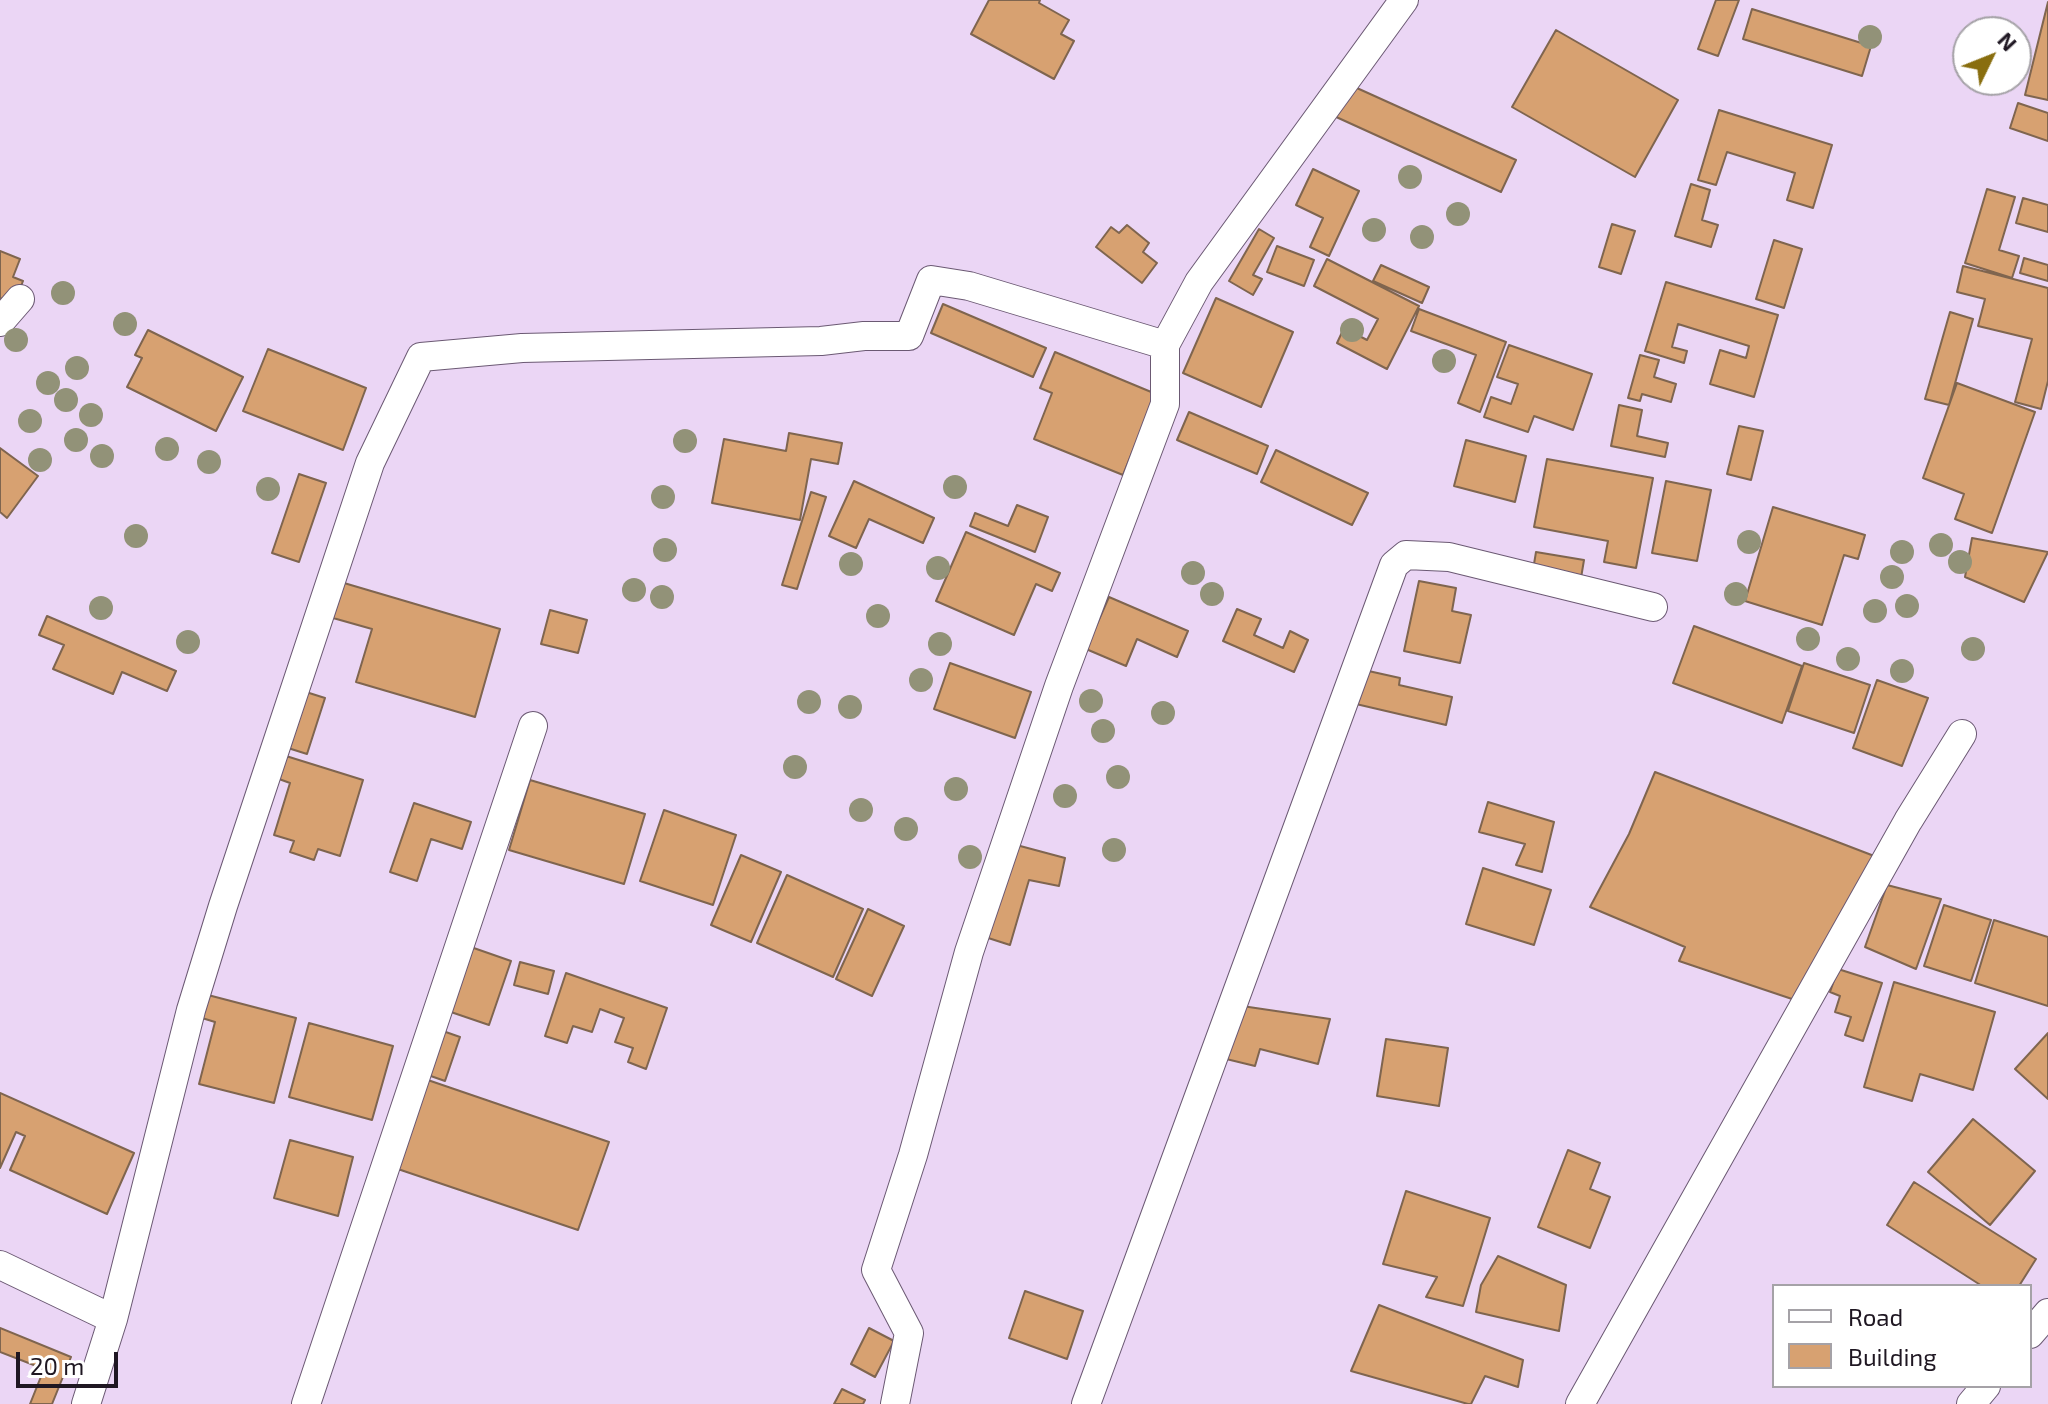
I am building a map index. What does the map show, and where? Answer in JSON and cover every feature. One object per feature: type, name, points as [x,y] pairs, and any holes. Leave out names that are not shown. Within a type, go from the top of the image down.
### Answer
[{"type":"street","points":[[895,1404],[909,1333],[876,1270],[913,1155],[969,952],[1059,686],[1165,404],[1165,345],[1199,282],[1404,0]]},
{"type":"street","points":[[86,1404],[113,1319],[191,1010],[223,906],[370,463],[421,357],[522,348],[909,336],[931,280],[969,286],[1165,345]]},
{"type":"street","points":[[0,322],[20,299]]},
{"type":"street","points":[[1086,1404],[1394,565],[1406,555],[1449,557],[1653,607]]},
{"type":"street","points":[[306,1404],[533,726]]},
{"type":"street","points":[[1580,1404],[1908,821],[1962,734]]},
{"type":"street","points":[[0,1265],[113,1319]]},
{"type":"street","points":[[2032,1332],[2048,1313]]},
{"type":"street","points":[[1971,1404],[1984,1388]]},
{"type":"building","points":[[989,0],[1040,0],[1039,3],[1069,20],[1061,34],[1074,41],[1054,79],[971,34]]},
{"type":"building","points":[[1716,0],[1739,0],[1718,56],[1698,49]]},
{"type":"building","points":[[2048,2],[2048,100],[2030,96],[2032,67]]},
{"type":"building","points":[[1752,9],[1871,46],[1862,76],[1743,39]]},
{"type":"building","points":[[1556,30],[1678,100],[1635,177],[1512,107]]},
{"type":"building","points":[[1348,84],[1516,160],[1501,192],[1334,116]]},
{"type":"building","points":[[2018,103],[2048,113],[2048,141],[2010,128]]},
{"type":"building","points":[[1719,110],[1832,145],[1813,208],[1787,200],[1795,173],[1727,152],[1716,185],[1698,180]]},
{"type":"building","points":[[1313,169],[1359,191],[1329,256],[1310,247],[1323,218],[1296,205]]},
{"type":"building","points":[[1691,184],[1710,190],[1702,220],[1718,225],[1711,247],[1675,236]]},
{"type":"building","points":[[1987,189],[2015,197],[1999,250],[2019,256],[2012,278],[1965,263]]},
{"type":"building","points":[[2023,198],[2048,205],[2048,232],[2016,223]]},
{"type":"building","points":[[1612,224],[1635,231],[1621,274],[1599,267]]},
{"type":"building","points":[[1127,225],[1149,243],[1143,252],[1157,263],[1142,283],[1096,247],[1111,227],[1119,233]]},
{"type":"building","points":[[1259,229],[1274,238],[1253,275],[1262,279],[1253,295],[1229,281]]},
{"type":"building","points":[[1774,240],[1802,249],[1784,308],[1756,299]]},
{"type":"building","points":[[1277,246],[1314,260],[1304,286],[1267,272]]},
{"type":"building","points":[[0,251],[20,259],[13,277],[23,281],[14,304],[0,298]]},
{"type":"building","points":[[2024,258],[2048,265],[2048,281],[2020,273]]},
{"type":"building","points":[[1327,259],[1419,306],[1387,369],[1337,343],[1344,328],[1367,340],[1378,319],[1314,286]]},
{"type":"building","points":[[1381,265],[1429,287],[1422,303],[1373,281]]},
{"type":"building","points":[[1963,266],[2048,288],[2048,381],[2041,409],[2015,402],[2032,339],[1978,326],[1985,299],[1957,292]]},
{"type":"building","points":[[1666,282],[1778,315],[1754,397],[1710,384],[1720,350],[1746,358],[1749,346],[1678,324],[1672,347],[1687,351],[1684,363],[1645,351]]},
{"type":"building","points":[[1216,298],[1293,332],[1261,407],[1183,373]]},
{"type":"building","points":[[943,304],[1046,348],[1033,377],[931,333]]},
{"type":"building","points":[[1419,309],[1506,342],[1480,412],[1458,403],[1476,355],[1411,331]]},
{"type":"building","points":[[1950,312],[1973,319],[1949,405],[1925,399]]},
{"type":"building","points":[[148,330],[243,377],[216,431],[127,387],[142,358],[135,355]]},
{"type":"building","points":[[1509,345],[1592,374],[1573,430],[1534,416],[1528,432],[1484,417],[1491,397],[1511,404],[1518,384],[1497,377]]},
{"type":"building","points":[[268,349],[366,388],[343,450],[243,411]]},
{"type":"building","points":[[1055,352],[1156,394],[1123,475],[1034,439],[1052,393],[1040,388]]},
{"type":"building","points":[[1640,355],[1659,360],[1654,377],[1676,384],[1671,402],[1642,394],[1640,401],[1628,398]]},
{"type":"building","points":[[1957,383],[2035,412],[1992,533],[1955,519],[1964,494],[1923,478]]},
{"type":"building","points":[[1619,405],[1642,410],[1637,436],[1668,443],[1665,457],[1611,446]]},
{"type":"building","points":[[1189,412],[1268,446],[1257,474],[1177,440]]},
{"type":"building","points":[[1739,426],[1763,431],[1751,480],[1727,474]]},
{"type":"building","points":[[789,433],[842,443],[838,464],[811,459],[800,520],[712,503],[724,439],[786,451]]},
{"type":"building","points":[[1466,440],[1526,456],[1515,502],[1454,486]]},
{"type":"building","points":[[0,448],[38,476],[7,518],[0,512]]},
{"type":"building","points":[[1276,450],[1368,493],[1352,525],[1261,482]]},
{"type":"building","points":[[1547,459],[1653,478],[1636,568],[1604,562],[1608,541],[1534,527]]},
{"type":"building","points":[[299,474],[326,483],[299,562],[272,553]]},
{"type":"building","points":[[854,481],[934,518],[923,543],[869,519],[856,548],[829,536]]},
{"type":"building","points":[[1666,481],[1711,490],[1697,561],[1652,553]]},
{"type":"building","points":[[811,492],[826,497],[797,589],[782,585]]},
{"type":"building","points":[[1017,505],[1048,517],[1035,552],[970,526],[975,513],[1008,526]]},
{"type":"building","points":[[1773,507],[1865,535],[1858,559],[1844,555],[1822,625],[1745,601]]},
{"type":"building","points":[[966,532],[1060,573],[1052,591],[1036,584],[1014,635],[936,601]]},
{"type":"building","points":[[1972,538],[2048,552],[2024,602],[1965,577]]},
{"type":"building","points":[[1536,552],[1584,560],[1581,578],[1533,570]]},
{"type":"building","points":[[1419,581],[1456,588],[1452,611],[1471,615],[1460,663],[1404,651]]},
{"type":"building","points":[[344,583],[500,629],[475,717],[356,682],[372,629],[333,618]]},
{"type":"building","points":[[1109,597],[1188,631],[1177,657],[1137,639],[1126,666],[1086,649]]},
{"type":"building","points":[[1237,609],[1261,619],[1254,635],[1283,648],[1290,631],[1308,640],[1294,672],[1223,641]]},
{"type":"building","points":[[550,610],[587,620],[578,653],[541,644]]},
{"type":"building","points":[[47,616],[176,671],[167,691],[122,672],[113,694],[53,669],[64,645],[39,635]]},
{"type":"building","points":[[1694,626],[1802,666],[1782,723],[1673,683]]},
{"type":"building","points":[[950,663],[1031,692],[1015,738],[934,709]]},
{"type":"building","points":[[1804,663],[1870,685],[1854,733],[1788,711]]},
{"type":"building","points":[[1364,670],[1400,678],[1399,685],[1452,697],[1446,725],[1356,704]]},
{"type":"building","points":[[1877,680],[1928,698],[1902,766],[1853,748]]},
{"type":"building","points":[[306,692],[325,698],[307,754],[288,748]]},
{"type":"building","points":[[286,756],[363,780],[340,856],[318,849],[314,860],[290,852],[294,841],[274,835],[290,783],[279,779]]},
{"type":"building","points":[[1655,772],[1882,859],[1795,1000],[1679,961],[1685,947],[1590,907],[1629,834]]},
{"type":"building","points":[[530,780],[645,814],[624,884],[509,850]]},
{"type":"building","points":[[1488,802],[1554,822],[1542,872],[1516,865],[1525,844],[1479,832]]},
{"type":"building","points":[[414,803],[471,822],[462,849],[431,839],[417,881],[390,872]]},
{"type":"building","points":[[664,810],[736,835],[713,905],[640,881]]},
{"type":"building","points":[[1009,843],[1065,858],[1059,886],[1029,880],[1010,945],[982,936]]},
{"type":"building","points":[[741,855],[781,872],[751,942],[711,925]]},
{"type":"building","points":[[1483,868],[1551,890],[1534,945],[1466,924]]},
{"type":"building","points":[[787,875],[863,909],[833,977],[757,943]]},
{"type":"building","points":[[1887,885],[1941,899],[1916,969],[1865,947]]},
{"type":"building","points":[[1944,905],[1991,920],[1971,981],[1924,966]]},
{"type":"building","points":[[868,909],[904,926],[872,996],[836,979]]},
{"type":"building","points":[[1994,920],[2048,937],[2048,1006],[1975,983]]},
{"type":"building","points":[[468,946],[511,961],[489,1025],[445,1010]]},
{"type":"building","points":[[520,962],[554,971],[548,994],[514,985]]},
{"type":"building","points":[[1838,969],[1882,983],[1863,1041],[1845,1035],[1851,1017],[1835,1012],[1840,996],[1830,992]]},
{"type":"building","points":[[566,973],[667,1008],[646,1069],[628,1062],[633,1048],[615,1042],[624,1018],[600,1009],[592,1032],[573,1026],[567,1043],[545,1036]]},
{"type":"building","points":[[1894,982],[1995,1012],[1973,1090],[1920,1074],[1912,1101],[1864,1087]]},
{"type":"building","points":[[208,995],[296,1018],[274,1103],[199,1084],[215,1022],[202,1018]]},
{"type":"building","points":[[1242,1006],[1330,1019],[1318,1064],[1260,1049],[1255,1066],[1218,1057]]},
{"type":"building","points":[[309,1023],[393,1046],[372,1120],[289,1097]]},
{"type":"building","points":[[440,1030],[460,1037],[445,1081],[425,1074]]},
{"type":"building","points":[[2048,1033],[2048,1099],[2015,1069]]},
{"type":"building","points":[[1386,1039],[1448,1048],[1439,1106],[1377,1096]]},
{"type":"building","points":[[419,1077],[609,1142],[578,1230],[389,1166]]},
{"type":"building","points":[[0,1093],[134,1153],[107,1214],[10,1170],[25,1136],[16,1132],[0,1168]]},
{"type":"building","points":[[1973,1119],[2035,1171],[1990,1225],[1928,1172]]},
{"type":"building","points":[[290,1140],[353,1157],[338,1216],[274,1198]]},
{"type":"building","points":[[1568,1150],[1600,1163],[1590,1189],[1610,1197],[1590,1248],[1538,1227]]},
{"type":"building","points":[[1914,1182],[2036,1259],[2020,1284],[1979,1284],[1887,1225]]},
{"type":"building","points":[[1406,1191],[1490,1218],[1463,1306],[1426,1297],[1437,1277],[1383,1264]]},
{"type":"building","points":[[1498,1256],[1566,1285],[1559,1331],[1476,1312],[1481,1285]]},
{"type":"building","points":[[1025,1291],[1083,1311],[1067,1359],[1009,1338]]},
{"type":"building","points":[[1379,1305],[1523,1360],[1518,1387],[1485,1376],[1471,1404],[1468,1404],[1351,1371]]},
{"type":"building","points":[[0,1328],[71,1357],[52,1404],[30,1404],[44,1369],[0,1352]]},
{"type":"building","points":[[869,1328],[894,1341],[875,1377],[851,1364]]},
{"type":"building","points":[[842,1389],[865,1400],[863,1404],[834,1404]]}]
